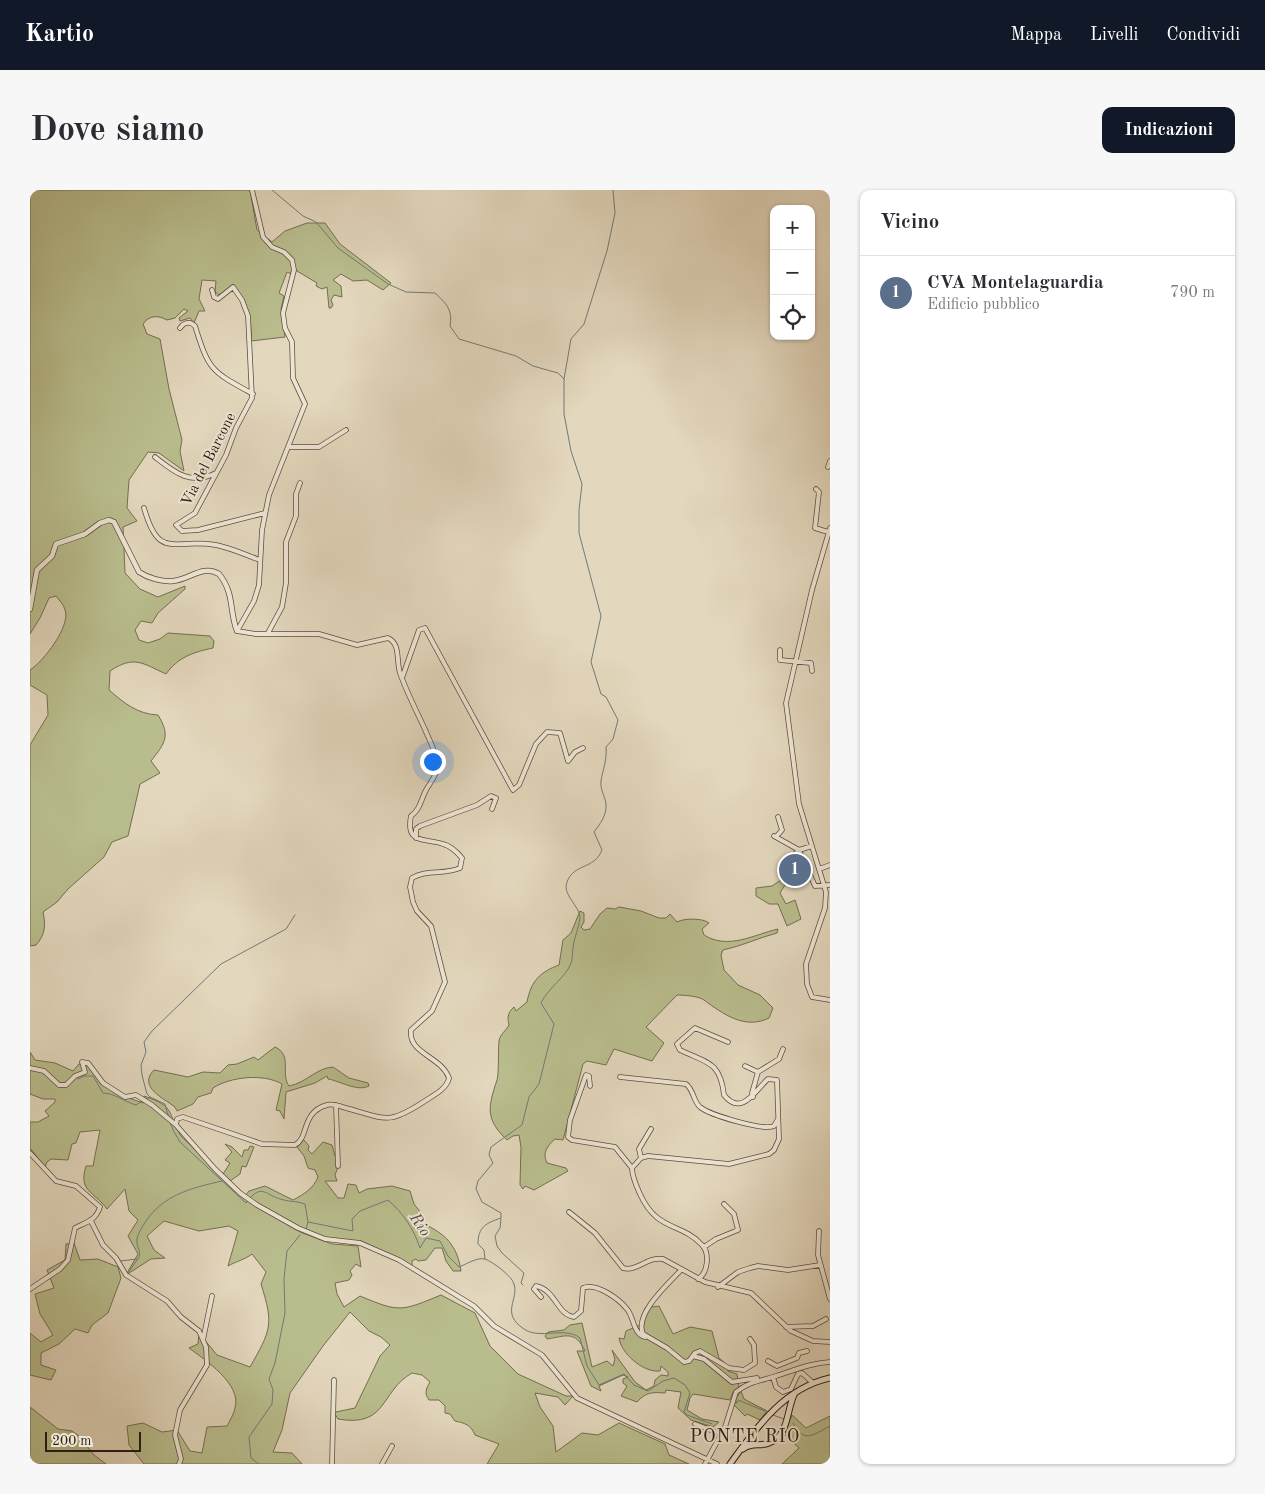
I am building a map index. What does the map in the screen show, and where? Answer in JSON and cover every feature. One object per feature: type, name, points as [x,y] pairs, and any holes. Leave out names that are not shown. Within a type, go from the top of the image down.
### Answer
[{"type":"main road","points":[[730,1464],[782,1401],[813,1383],[830,1378]]},
{"type":"main road","points":[[737,1454],[750,1445],[764,1444],[779,1437],[795,1392]]},
{"type":"main road","points":[[782,1401],[789,1405]]},
{"type":"main road","points":[[774,1409],[784,1407],[788,1415]]},
{"type":"main road","points":[[757,1430],[756,1440],[764,1444]]},
{"type":"street","points":[[237,631],[254,601],[259,585],[264,513],[305,404],[293,378],[294,348],[286,328],[283,313],[294,270],[292,260],[284,252],[272,247],[263,237],[252,190]]},
{"type":"street","name":"Via del Barcone","points":[[212,290],[214,298],[218,299],[233,287],[242,300],[249,322],[252,394],[216,473],[195,513],[176,525],[182,531],[198,530],[264,513]]},
{"type":"street","points":[[180,328],[183,324],[189,322],[195,326],[207,361],[212,368],[223,377],[252,394]]},
{"type":"street","points":[[288,447],[319,447],[346,430]]},
{"type":"street","points":[[155,457],[179,475],[207,478],[216,473]]},
{"type":"street","points":[[828,467],[830,461]]},
{"type":"street","points":[[268,633],[282,607],[286,583],[286,542],[296,516],[296,494],[300,483]]},
{"type":"street","points":[[816,489],[819,492],[815,528],[829,530],[795,662],[787,698],[787,718],[800,804],[824,885],[826,908],[806,970],[807,984],[812,998],[830,1000]]},
{"type":"street","points":[[144,508],[150,530],[161,541],[170,544],[215,545],[260,560]]},
{"type":"street","points":[[30,609],[38,570],[52,556],[56,544],[85,534],[100,523],[109,520],[114,522],[138,572],[146,576],[173,581],[207,570],[219,574],[232,600],[234,623],[237,631]]},
{"type":"street","points":[[402,678],[420,630],[425,628],[513,790],[519,785],[536,744],[547,732],[560,733],[568,761],[575,752],[583,748]]},
{"type":"street","points":[[174,1124],[177,1119],[182,1117],[262,1144],[296,1146],[302,1139],[305,1123],[314,1113],[327,1105],[336,1105],[382,1119],[392,1119],[439,1092],[448,1082],[447,1073],[439,1063],[414,1045],[410,1038],[411,1030],[432,1011],[445,982],[431,926],[417,911],[410,887],[412,878],[419,874],[454,871],[460,868],[462,858],[442,843],[423,841],[416,838],[410,831],[411,816],[421,807],[426,791],[434,780],[437,773],[438,759],[402,678],[393,640],[388,638],[357,645],[319,634],[237,631]]},
{"type":"street","points":[[780,650],[780,660],[811,663],[812,671]]},
{"type":"street","points":[[416,838],[416,829],[420,826],[477,805],[491,796],[496,798],[492,809]]},
{"type":"street","points":[[778,817],[782,830],[775,837],[799,850],[815,886],[830,885]]},
{"type":"street","points":[[794,855],[799,850],[812,846]]},
{"type":"street","points":[[819,869],[830,865]]},
{"type":"street","points":[[632,1168],[641,1158],[660,1156],[729,1164],[769,1154],[778,1144],[777,1080],[768,1079],[753,1097],[742,1102],[727,1098],[722,1080],[715,1066],[680,1050],[677,1044],[695,1028],[728,1042]]},
{"type":"street","points":[[753,1097],[752,1093],[758,1072],[779,1059],[782,1049]]},
{"type":"street","points":[[30,1068],[44,1071],[59,1085],[66,1085],[75,1076],[85,1072],[82,1062],[88,1064],[103,1083],[125,1097],[136,1095],[152,1104],[174,1124],[215,1169],[252,1202],[298,1228],[325,1239],[360,1243],[398,1260],[474,1306],[494,1326],[542,1355],[577,1398],[706,1462],[717,1464]]},
{"type":"street","points":[[745,1066],[758,1072]]},
{"type":"street","points":[[590,1086],[589,1076],[586,1075],[570,1120],[568,1137],[572,1140],[615,1147],[632,1168],[635,1183],[647,1208],[664,1224],[690,1236],[704,1247],[707,1259],[704,1274],[698,1279]]},
{"type":"street","points":[[620,1077],[686,1084],[692,1091],[697,1104],[705,1110],[761,1128],[774,1126],[778,1119]]},
{"type":"street","points":[[336,1105],[338,1166]]},
{"type":"street","points":[[641,1158],[639,1149],[651,1130]]},
{"type":"street","points":[[30,1153],[56,1181],[76,1186],[98,1203],[100,1209],[90,1221],[75,1228],[68,1260],[60,1269],[30,1289]]},
{"type":"street","points":[[704,1247],[716,1238],[738,1230],[734,1214],[724,1204]]},
{"type":"street","points":[[569,1212],[596,1233],[623,1268],[632,1268],[660,1258],[698,1279],[718,1287],[752,1293],[786,1327],[813,1341],[830,1342]]},
{"type":"street","points":[[90,1221],[103,1245],[116,1258],[126,1275],[168,1302],[181,1317],[198,1331],[203,1340],[208,1356],[207,1366],[182,1405],[178,1416],[175,1435],[180,1459],[179,1464]]},
{"type":"street","points":[[819,1231],[818,1255],[830,1299]]},
{"type":"street","points":[[718,1287],[738,1272],[758,1266],[788,1270],[820,1265]]},
{"type":"street","points":[[647,1337],[641,1329],[643,1318],[648,1308],[681,1270]]},
{"type":"street","points":[[541,1297],[534,1289],[536,1286],[548,1290],[566,1314],[574,1316],[581,1311],[583,1288],[588,1286],[599,1289],[626,1308],[639,1334],[667,1348],[684,1362],[689,1361],[700,1351],[730,1368],[744,1370],[754,1363],[754,1345],[750,1339]]},
{"type":"street","points":[[203,1340],[212,1296]]},
{"type":"street","points":[[786,1327],[813,1326],[826,1319]]},
{"type":"street","points":[[802,1367],[796,1354],[807,1351]]},
{"type":"street","points":[[694,1356],[704,1359],[732,1382],[773,1377],[802,1367],[830,1362]]},
{"type":"street","points":[[768,1361],[777,1366],[797,1358]]},
{"type":"street","points":[[773,1377],[776,1387],[783,1392],[791,1389],[798,1374],[802,1372],[813,1383]]},
{"type":"street","points":[[706,1462],[721,1434],[736,1392],[759,1379]]},
{"type":"street","points":[[332,1464],[334,1380]]},
{"type":"street","points":[[695,1424],[721,1434]]},
{"type":"street","points":[[382,1464],[392,1446]]},
{"type":"green space","points":[[30,190],[250,190],[257,230],[272,242],[285,231],[307,223],[325,223],[340,244],[391,283],[383,290],[367,280],[353,281],[341,274],[333,280],[341,286],[342,297],[334,295],[331,300],[333,305],[329,308],[327,287],[322,289],[316,286],[317,283],[292,268],[291,274],[287,272],[279,293],[284,296],[281,309],[285,337],[251,341],[249,319],[234,285],[219,295],[215,292],[216,281],[202,280],[199,299],[205,311],[199,311],[194,323],[190,318],[180,321],[179,318],[188,311],[184,309],[175,318],[167,320],[154,317],[148,319],[143,324],[147,334],[160,339],[169,389],[182,440],[180,451],[184,471],[159,453],[148,452],[129,480],[127,508],[137,521],[123,527],[125,573],[140,589],[158,597],[185,586],[185,589],[158,613],[152,623],[141,621],[135,630],[139,640],[148,643],[160,639],[168,633],[210,636],[214,641],[213,648],[199,651],[181,659],[166,674],[138,662],[126,663],[110,671],[109,690],[137,710],[158,715],[162,722],[165,739],[151,761],[160,773],[140,784],[128,836],[112,842],[104,857],[68,889],[57,902],[43,912],[43,934],[36,945],[30,946],[30,745],[48,715],[47,695],[30,685],[30,670],[42,660],[55,643],[66,617],[64,606],[56,596],[49,598],[30,634]]},
{"type":"green space","points":[[781,880],[785,885],[780,893],[786,904],[795,900],[801,919],[787,926],[778,904],[769,904],[756,896],[756,888],[772,886]]},
{"type":"green space","points":[[619,907],[641,911],[659,918],[666,918],[670,914],[677,922],[693,919],[706,921],[709,923],[702,929],[704,935],[722,941],[741,940],[778,929],[777,933],[723,950],[721,955],[724,970],[738,985],[760,995],[773,1008],[769,1018],[760,1021],[743,1021],[727,1015],[702,999],[677,995],[646,1027],[664,1043],[652,1061],[614,1049],[606,1065],[587,1061],[583,1064],[563,1140],[555,1139],[545,1153],[547,1163],[566,1168],[568,1171],[534,1190],[525,1186],[523,1189],[520,1185],[521,1147],[519,1135],[507,1140],[495,1126],[490,1112],[490,1105],[498,1077],[500,1039],[509,1025],[508,1017],[510,1011],[514,1007],[516,1011],[527,1002],[531,988],[537,978],[559,965],[563,940],[571,933],[580,911],[584,913],[584,922],[581,927],[584,930],[590,929],[600,914],[607,908],[615,909]]},
{"type":"green space","points":[[275,1047],[284,1055],[289,1086],[301,1082],[321,1070],[333,1067],[349,1078],[368,1083],[369,1086],[364,1088],[354,1087],[328,1079],[327,1076],[315,1083],[286,1092],[284,1119],[280,1111],[276,1110],[282,1084],[266,1078],[228,1081],[213,1088],[211,1093],[198,1097],[193,1104],[177,1111],[175,1107],[154,1092],[149,1082],[154,1070],[188,1077],[203,1072],[220,1073],[228,1065],[237,1064],[254,1057],[258,1060]]},
{"type":"green space","points":[[30,1052],[35,1060],[55,1063],[73,1071],[79,1064],[86,1065],[118,1093],[144,1103],[144,1096],[162,1104],[169,1111],[181,1136],[249,1202],[300,1232],[332,1244],[358,1246],[361,1267],[356,1264],[350,1271],[352,1275],[349,1280],[335,1283],[337,1294],[344,1307],[360,1296],[384,1305],[401,1308],[409,1307],[441,1295],[475,1313],[490,1346],[518,1374],[566,1396],[573,1396],[565,1405],[558,1397],[535,1393],[540,1407],[553,1426],[556,1452],[582,1433],[598,1435],[619,1423],[665,1444],[669,1455],[689,1464],[487,1464],[499,1444],[475,1435],[467,1425],[455,1421],[450,1414],[445,1413],[445,1406],[439,1400],[429,1400],[426,1391],[430,1382],[422,1375],[412,1373],[394,1389],[375,1413],[366,1418],[354,1420],[338,1419],[335,1414],[336,1412],[355,1408],[380,1356],[390,1345],[381,1337],[369,1331],[350,1312],[290,1393],[282,1430],[273,1452],[292,1453],[302,1464],[144,1464],[129,1445],[127,1426],[143,1423],[162,1432],[177,1430],[190,1451],[202,1453],[207,1427],[227,1426],[235,1408],[236,1399],[233,1390],[221,1374],[189,1348],[198,1344],[199,1333],[217,1355],[250,1367],[262,1344],[268,1327],[268,1309],[261,1284],[266,1272],[252,1254],[228,1266],[238,1231],[229,1226],[199,1231],[164,1221],[147,1236],[154,1250],[165,1258],[151,1259],[126,1275],[138,1254],[128,1236],[138,1220],[129,1211],[125,1189],[107,1209],[89,1190],[84,1181],[86,1166],[93,1166],[100,1130],[80,1132],[76,1143],[72,1144],[68,1160],[51,1159],[45,1167],[30,1148],[30,1122],[38,1122],[49,1116],[45,1111],[55,1102],[55,1099],[43,1099],[30,1094]]},
{"type":"green space","points":[[303,1139],[309,1146],[308,1150],[312,1154],[323,1142],[332,1145],[338,1167],[335,1175],[337,1181],[325,1181],[338,1198],[344,1198],[348,1184],[356,1185],[359,1193],[367,1189],[392,1186],[410,1191],[414,1204],[422,1214],[422,1223],[438,1231],[449,1241],[457,1254],[461,1271],[453,1271],[446,1261],[442,1248],[435,1248],[426,1260],[418,1261],[416,1259],[412,1261],[412,1266],[361,1241],[333,1240],[300,1228],[245,1196],[249,1191],[265,1186],[293,1200],[311,1188],[318,1177],[315,1170],[308,1168],[304,1156],[297,1147]]},
{"type":"green space","points":[[225,1144],[232,1147],[242,1157],[244,1150],[248,1150],[250,1146],[254,1147],[246,1167],[242,1166],[240,1174],[230,1181],[223,1174],[230,1163],[225,1160],[232,1152]]},
{"type":"green space","points":[[74,1243],[80,1260],[98,1259],[118,1267],[121,1278],[108,1313],[92,1325],[88,1333],[75,1329],[59,1344],[41,1353],[41,1365],[56,1370],[51,1380],[30,1375],[30,1333],[41,1342],[53,1335],[40,1314],[35,1294],[54,1288],[47,1270],[65,1260],[66,1244]]},
{"type":"green space","points":[[659,1306],[673,1334],[690,1327],[712,1331],[719,1358],[726,1364],[728,1371],[737,1374],[739,1387],[733,1392],[730,1400],[693,1394],[690,1398],[687,1410],[702,1419],[719,1422],[713,1427],[691,1420],[678,1408],[681,1392],[666,1390],[665,1393],[650,1393],[643,1396],[637,1402],[621,1396],[627,1386],[623,1383],[623,1379],[628,1377],[623,1375],[599,1386],[601,1391],[591,1386],[577,1351],[585,1351],[578,1340],[569,1336],[547,1339],[545,1336],[548,1332],[564,1330],[570,1325],[582,1323],[592,1367],[607,1361],[613,1366],[615,1359],[612,1350],[635,1382],[646,1390],[654,1386],[655,1380],[661,1375],[668,1376],[668,1372],[661,1366],[660,1371],[653,1371],[634,1361],[624,1350],[619,1338],[624,1339],[626,1331],[640,1325],[645,1308]]},
{"type":"green space","points":[[741,1391],[744,1399],[767,1411],[760,1420],[747,1414],[745,1416],[733,1404],[738,1402],[735,1400]]},
{"type":"green space","points":[[30,1407],[58,1429],[72,1431],[79,1436],[94,1455],[106,1464],[30,1464]]},
{"type":"green space","points":[[792,1415],[806,1428],[830,1416],[830,1464],[782,1464],[799,1448],[784,1434]]},
{"type":"waterway","points":[[272,190],[303,216],[316,222],[338,248],[388,284],[406,292],[435,293],[448,307],[451,320],[450,326],[459,339],[516,356],[533,366],[558,373],[564,379]]},
{"type":"waterway","points":[[485,1259],[484,1250],[478,1244],[479,1233],[484,1226],[501,1218],[501,1213],[482,1202],[476,1189],[478,1181],[493,1163],[489,1155],[491,1147],[522,1125],[529,1097],[539,1084],[554,1024],[541,1003],[569,968],[580,918],[567,891],[567,882],[574,872],[594,861],[602,850],[594,832],[603,819],[605,812],[606,804],[601,781],[606,747],[613,739],[618,720],[606,697],[601,694],[591,662],[601,616],[579,533],[582,484],[571,451],[564,414],[564,379],[571,339],[584,324],[607,251],[615,213],[613,190]]},
{"type":"waterway","points":[[150,1097],[147,1094],[141,1065],[146,1052],[144,1042],[152,1031],[221,964],[286,929],[295,915]]},
{"type":"waterway","name":"Rio","points":[[78,1079],[84,1076],[93,1076],[103,1093],[111,1094],[136,1105],[142,1101]]},
{"type":"waterway","name":"Rio","points":[[146,1099],[150,1097],[165,1104],[169,1118]]},
{"type":"waterway","name":"Rio","points":[[170,1122],[180,1142],[246,1203],[256,1193],[264,1192],[287,1201],[305,1204],[308,1222],[353,1231],[352,1219],[360,1211],[388,1200],[407,1222],[420,1248],[426,1238],[440,1241],[448,1256],[459,1267],[475,1260],[485,1259],[506,1273],[514,1284],[512,1312],[517,1323],[530,1332],[567,1333],[580,1338],[587,1366],[599,1385],[624,1374],[634,1385],[648,1391],[663,1381],[674,1378],[685,1385],[690,1393],[684,1412],[687,1415],[712,1424]]},
{"type":"waterway","points":[[128,1273],[139,1257],[140,1253],[137,1244],[139,1233],[151,1214],[159,1206],[168,1199],[188,1190],[222,1181]]},
{"type":"waterway","points":[[501,1219],[500,1228],[495,1236],[497,1246],[524,1273],[521,1283],[523,1285]]},
{"type":"waterway","name":"Rio","points":[[306,1229],[308,1222]]},
{"type":"waterway","points":[[259,1464],[251,1458],[249,1437],[272,1404],[273,1390],[269,1379],[275,1363],[285,1313],[284,1279],[287,1251],[300,1235]]},
{"type":"waterway","points":[[120,1261],[137,1259]]},
{"type":"waterway","name":"Rio","points":[[738,1400],[765,1411]]},
{"type":"waterway","name":"Rio","points":[[773,1415],[784,1419]]},
{"type":"waterway","name":"Rio","points":[[793,1423],[797,1430],[805,1436],[814,1435],[830,1426]]},
{"type":"place","name":"CVA Montelaguardia","points":[[795,870]]},
{"type":"district","name":"PONTE RIO","points":[[745,1436]]}]
